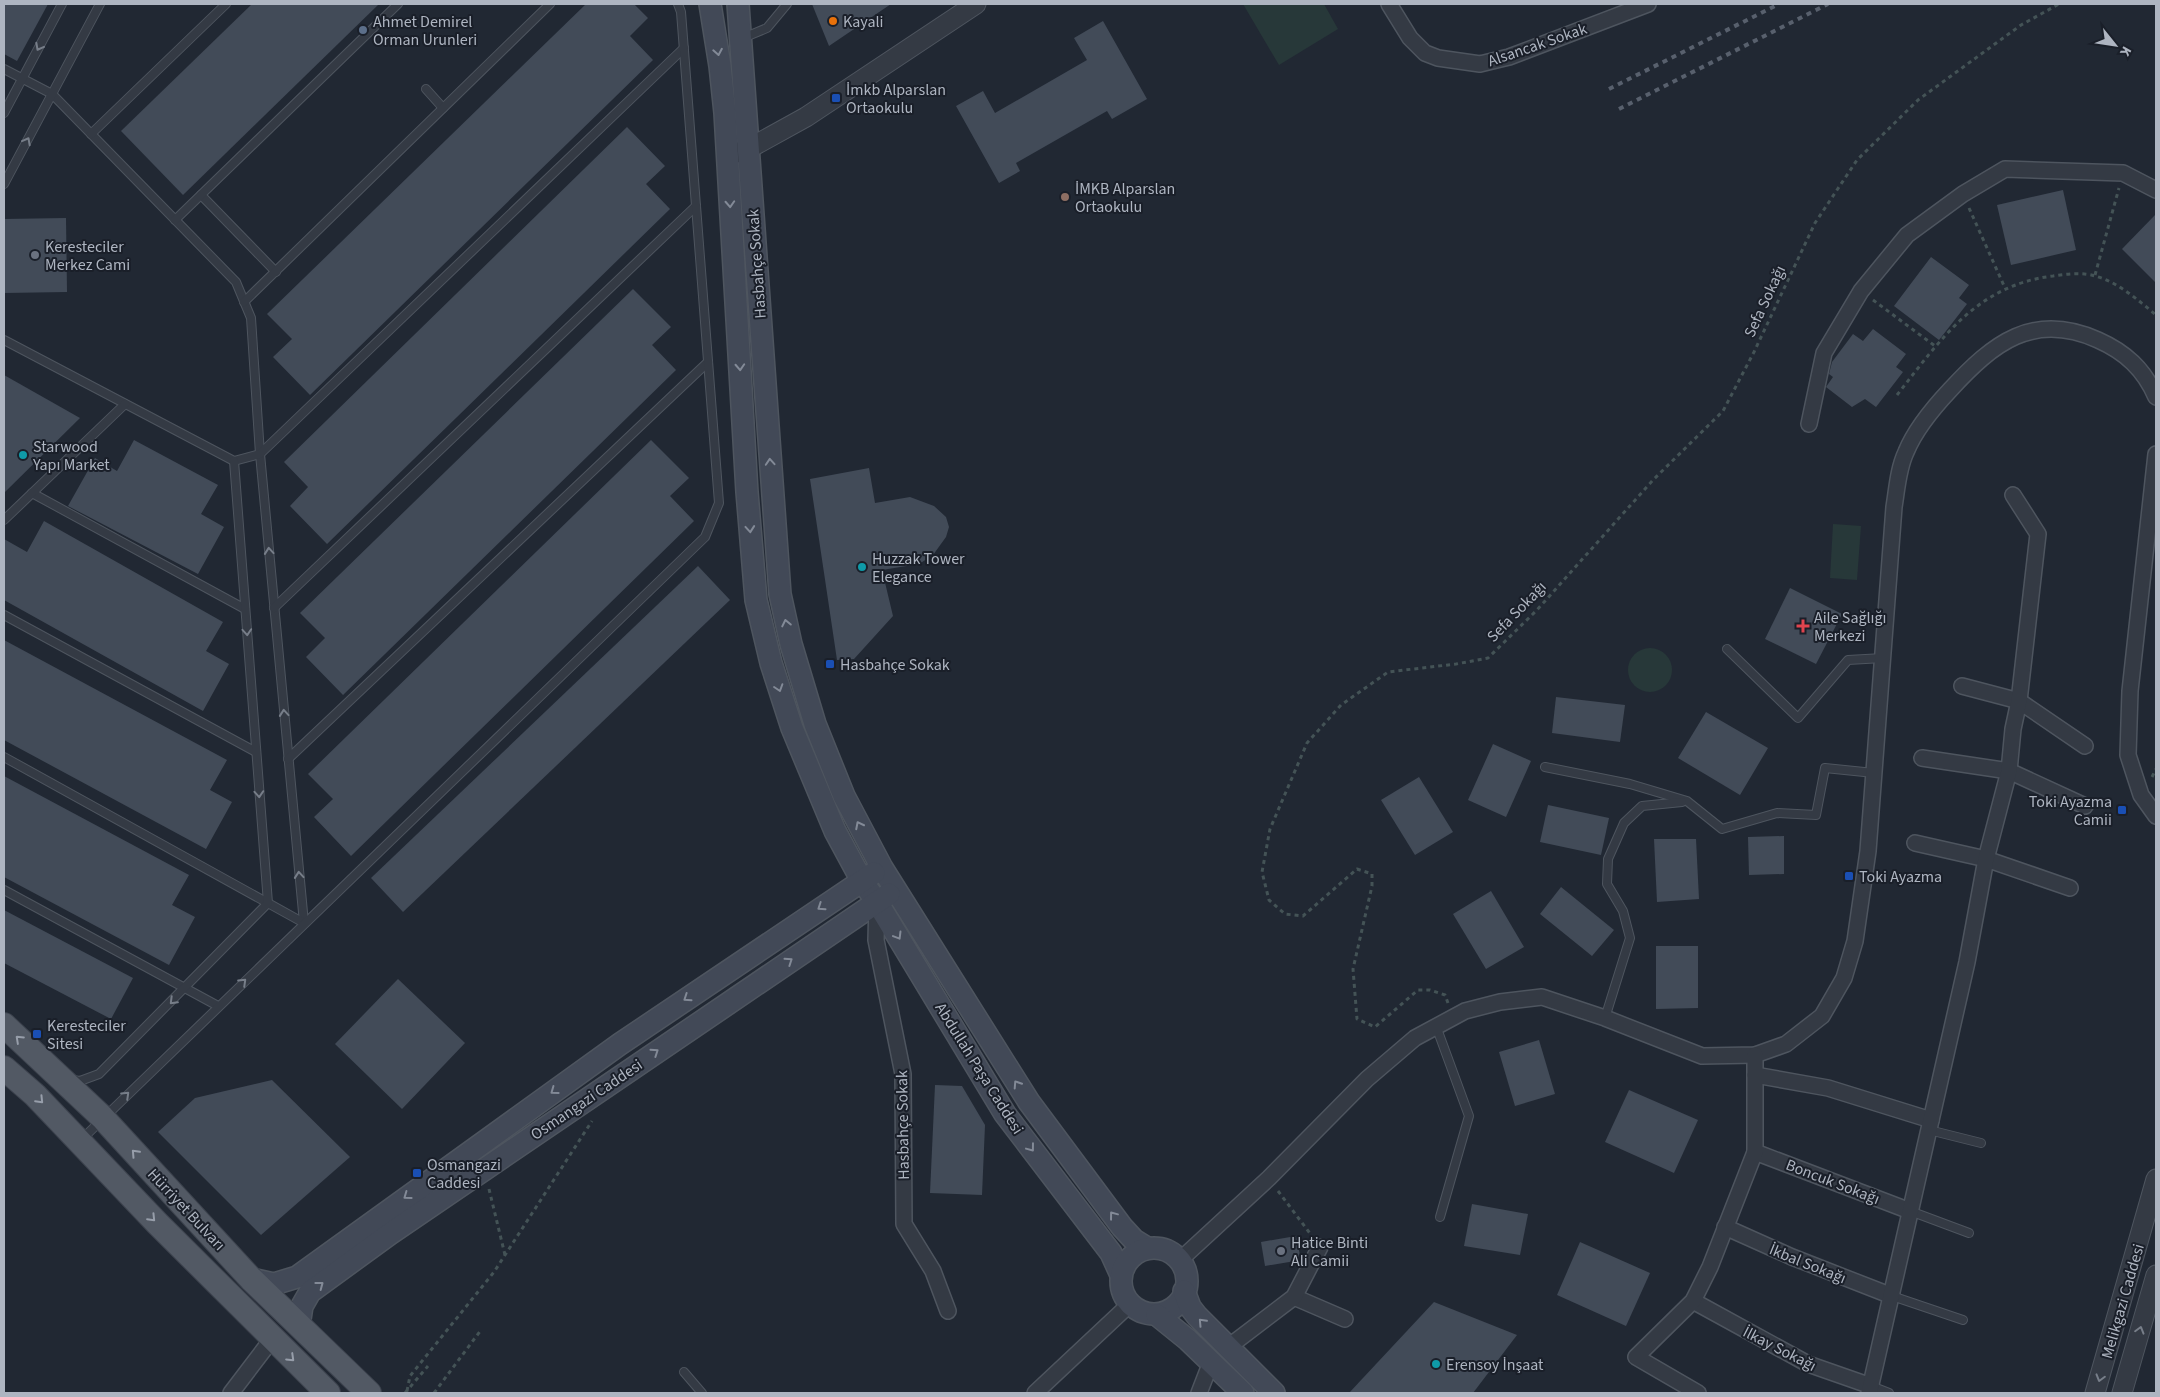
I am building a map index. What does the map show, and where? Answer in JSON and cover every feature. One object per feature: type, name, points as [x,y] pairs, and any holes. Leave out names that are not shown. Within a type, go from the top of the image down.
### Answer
[{"type":"main road","name":"Hasbahçe Sokak","points":[[710,4],[720,66],[727,156],[747,492],[756,600],[771,663],[792,728],[835,832],[862,881]]},
{"type":"main road","name":"Hasbahçe Sokak","points":[[738,4],[780,594],[791,644],[815,724],[844,796],[882,868],[896,890]]},
{"type":"main road","name":"Osmangazi Caddesi","points":[[251,1279],[274,1284],[297,1277],[620,1044],[882,868]]},
{"type":"main road","name":"Abdullah Paşa Caddesi","points":[[862,881],[878,902],[1005,1114],[1111,1253],[1121,1275]]},
{"type":"main road","name":"Osmangazi Caddesi","points":[[299,1326],[302,1306],[310,1292],[391,1232],[896,890]]},
{"type":"main road","name":"Abdullah Paşa Caddesi","points":[[896,890],[1029,1102],[1122,1227],[1134,1240],[1147,1248]]},
{"type":"main road","name":"Hürriyet Bulvarı","points":[[4,1025],[102,1117],[251,1279],[369,1393]]},
{"type":"main road","name":"Hürriyet Bulvarı","points":[[4,1069],[35,1095],[272,1339],[328,1393]]},
{"type":"main road","points":[[1157,1315],[1172,1308],[1184,1291],[1186,1278],[1180,1260],[1164,1250],[1147,1248],[1130,1259],[1121,1275],[1123,1291],[1130,1304],[1137,1310],[1157,1315],[1188,1340],[1243,1393]]},
{"type":"main road","points":[[1184,1291],[1193,1312],[1274,1393]]},
{"type":"street","points":[[727,156],[748,150],[806,117],[976,4]]},
{"type":"street","name":"Alsancak Sokak","points":[[1389,4],[1410,38],[1425,53],[1438,58],[1480,64],[1508,57],[1648,4]]},
{"type":"street","points":[[1809,424],[1824,353],[1861,291],[1907,235],[1963,194],[2005,169],[2123,173],[2156,190]]},
{"type":"street","points":[[1180,1260],[1269,1178],[1367,1079],[1415,1038],[1465,1011],[1500,1002],[1542,997],[1605,1018],[1702,1056],[1755,1055],[1786,1044],[1822,1016],[1844,978],[1854,941],[1867,860],[1894,507],[1900,468],[1906,450],[1942,399],[1971,367],[1995,346],[2020,334],[2045,329],[2064,329],[2082,333],[2111,346],[2135,363],[2149,380],[2156,397]]},
{"type":"street","points":[[2156,454],[2130,691],[2128,755],[2141,795],[2156,816]]},
{"type":"street","points":[[1870,1390],[1967,962],[1986,859],[2009,771],[2038,534],[2013,495]]},
{"type":"street","points":[[1962,686],[2019,701],[2085,746]]},
{"type":"street","points":[[1922,758],[2009,771],[2085,806]]},
{"type":"street","points":[[1915,843],[1986,859],[2070,888]]},
{"type":"street","name":"Hasbahçe Sokak","points":[[878,902],[876,940],[903,1074],[904,1224],[933,1271],[948,1310]]},
{"type":"street","points":[[1698,1393],[1636,1357],[1693,1301],[1710,1267],[1755,1152],[1755,1055]]},
{"type":"street","points":[[1755,1075],[1828,1088],[1930,1125]]},
{"type":"street","name":"Boncuk Sokağı","points":[[1755,1152],[1910,1211]]},
{"type":"street","name":"Melikgazi Caddesi","points":[[2095,1393],[2151,1220],[2156,1179]]},
{"type":"street","name":"İkbal Sokağı","points":[[1725,1227],[1792,1257],[1892,1296]]},
{"type":"street","points":[[1227,1348],[1294,1297],[1320,1247]]},
{"type":"street","name":"Melikgazi Caddesi","points":[[2122,1393],[2152,1304],[2156,1275]]},
{"type":"street","points":[[1294,1297],[1346,1319]]},
{"type":"street","name":"İlkay Sokağı","points":[[1693,1301],[1808,1364],[1870,1390]]},
{"type":"street","points":[[1035,1393],[1130,1304]]},
{"type":"street","points":[[231,1393],[272,1339]]},
{"type":"street","points":[[1199,1393],[1211,1362]]},
{"type":"lane","points":[[4,113],[62,4]]},
{"type":"lane","points":[[4,184],[100,4]]},
{"type":"lane","points":[[91,134],[226,4]]},
{"type":"lane","points":[[175,220],[398,4]]},
{"type":"lane","points":[[244,302],[550,4]]},
{"type":"lane","points":[[79,1142],[102,1117],[705,536],[719,503],[684,48],[681,12],[678,4]]},
{"type":"lane","points":[[741,39],[767,28],[787,4]]},
{"type":"lane","points":[[4,340],[234,462],[260,454],[684,48]]},
{"type":"lane","points":[[4,69],[52,94],[236,282],[251,318],[260,454],[304,923]]},
{"type":"lane","points":[[426,89],[443,108]]},
{"type":"lane","points":[[201,195],[276,272]]},
{"type":"lane","points":[[274,608],[696,206]]},
{"type":"lane","points":[[288,759],[708,362]]},
{"type":"lane","points":[[4,520],[125,404]]},
{"type":"lane","points":[[60,1077],[80,1082],[99,1074],[268,903],[234,462]]},
{"type":"lane","points":[[32,492],[245,609]]},
{"type":"lane","points":[[4,615],[256,752]]},
{"type":"lane","points":[[1727,649],[1798,718],[1848,660],[1883,658]]},
{"type":"lane","points":[[4,757],[304,923]]},
{"type":"lane","points":[[1545,767],[1630,784],[1686,801],[1722,829],[1777,813],[1816,815],[1825,768],[1874,773]]},
{"type":"lane","points":[[1605,1018],[1630,938],[1623,911],[1607,884],[1608,859],[1624,823],[1642,806],[1686,801]]},
{"type":"lane","points":[[4,890],[218,1006]]},
{"type":"lane","points":[[1436,1026],[1469,1116],[1440,1217]]},
{"type":"lane","points":[[1930,1125],[1981,1143]]},
{"type":"lane","points":[[1910,1211],[1969,1233]]},
{"type":"lane","points":[[1892,1296],[1963,1320]]},
{"type":"lane","points":[[684,1372],[702,1393]]},
{"type":"lane","points":[[1870,1390],[1889,1393]]},
{"type":"path","name":"Sefa Sokağı","points":[[1452,1018],[1445,995],[1430,990],[1418,990],[1375,1027],[1358,1020],[1353,969],[1372,886],[1372,874],[1357,869],[1303,916],[1285,914],[1270,900],[1262,872],[1270,829],[1308,744],[1341,705],[1388,672],[1456,664],[1488,658],[1537,610],[1653,480],[1723,411],[1754,352],[1814,223],[1857,160],[1918,100],[2021,25],[2059,4]]},
{"type":"path","points":[[2094,275],[2123,173]]},
{"type":"path","points":[[1963,194],[2004,288]]},
{"type":"path","points":[[1897,395],[1935,346],[1957,322],[1991,295],[2004,288],[2043,277],[2067,274],[2094,275],[2114,284],[2156,315]]},
{"type":"path","points":[[1861,291],[1935,346]]},
{"type":"path","points":[[406,1392],[410,1376],[505,1255],[597,1113]]},
{"type":"path","points":[[1269,1178],[1320,1247]]},
{"type":"path","points":[[488,1188],[505,1255]]},
{"type":"path","points":[[434,1393],[481,1330]]},
{"type":"path","points":[[406,1392],[428,1366]]},
{"type":"shaded area","points":[[1243,4],[1324,4],[1338,29],[1279,65]]},
{"type":"shaded area","points":[[1833,524],[1861,526],[1857,580],[1830,578]]},
{"type":"shaded area","points":[[1654,648],[1666,654],[1671,661],[1671,679],[1666,686],[1659,691],[1646,692],[1634,686],[1629,679],[1628,666],[1634,654],[1641,649]]},
{"type":"building","points":[[4,4],[48,4],[17,61],[4,54]]},
{"type":"building","points":[[252,4],[379,4],[183,195],[121,131]]},
{"type":"building","points":[[586,4],[634,4],[648,18],[630,36],[653,60],[310,395],[273,357],[292,339],[267,314]]},
{"type":"building","points":[[812,4],[891,4],[829,46]]},
{"type":"building","points":[[1103,21],[1147,99],[1112,119],[1107,111],[1016,163],[1020,171],[999,183],[956,106],[983,91],[995,113],[1087,60],[1074,38]]},
{"type":"building","points":[[627,127],[665,166],[646,184],[670,209],[327,544],[290,506],[308,487],[284,462]]},
{"type":"building","points":[[2063,190],[2076,250],[2011,265],[1997,205]]},
{"type":"building","points":[[2156,214],[2156,283],[2122,249]]},
{"type":"building","name":"Keresteciler Merkez Cami","points":[[66,218],[67,292],[4,293],[4,219]]},
{"type":"building","points":[[1931,257],[1969,285],[1959,298],[1967,304],[1939,340],[1894,306]]},
{"type":"building","points":[[633,289],[671,327],[652,345],[676,370],[343,695],[306,657],[325,638],[300,613]]},
{"type":"building","points":[[1873,329],[1906,354],[1896,367],[1903,372],[1876,407],[1865,399],[1852,407],[1826,387],[1833,377],[1829,374],[1832,362],[1853,334],[1863,341]]},
{"type":"building","name":"Starwood Yapı Market","points":[[4,375],[80,418],[4,493]]},
{"type":"building","points":[[134,440],[218,485],[201,514],[224,527],[198,574],[68,506],[95,458],[117,471]]},
{"type":"building","points":[[651,440],[689,478],[670,496],[694,521],[351,856],[314,817],[333,799],[308,774]]},
{"type":"building","name":"Huzzak Tower Elegance","points":[[869,468],[875,503],[910,497],[934,506],[946,517],[949,527],[946,537],[933,555],[919,564],[882,570],[893,616],[854,659],[837,660],[810,479]]},
{"type":"building","points":[[44,521],[223,622],[206,651],[229,664],[203,711],[4,600],[4,539],[27,552]]},
{"type":"building","points":[[698,566],[730,600],[403,912],[371,878]]},
{"type":"building","name":"Aile Sağlığı Merkezi","points":[[1790,588],[1842,614],[1816,664],[1765,639]]},
{"type":"building","points":[[4,640],[227,760],[210,790],[232,802],[206,849],[4,740]]},
{"type":"building","points":[[1556,697],[1625,705],[1620,742],[1552,733]]},
{"type":"building","points":[[1706,712],[1768,748],[1740,795],[1678,758]]},
{"type":"building","points":[[1493,744],[1531,761],[1506,817],[1468,800]]},
{"type":"building","points":[[4,776],[189,875],[172,905],[195,917],[169,965],[4,877]]},
{"type":"building","points":[[1419,777],[1453,832],[1415,855],[1381,800]]},
{"type":"building","points":[[1548,805],[1609,818],[1601,855],[1540,842]]},
{"type":"building","points":[[1784,836],[1784,874],[1749,875],[1748,837]]},
{"type":"building","points":[[1654,839],[1696,839],[1699,899],[1657,902]]},
{"type":"building","points":[[1561,887],[1614,930],[1592,956],[1540,914]]},
{"type":"building","points":[[1491,891],[1524,947],[1486,969],[1453,914]]},
{"type":"building","points":[[4,910],[133,978],[111,1019],[4,963]]},
{"type":"building","points":[[1656,946],[1698,946],[1698,1008],[1656,1009]]},
{"type":"building","points":[[398,979],[465,1043],[402,1109],[335,1044]]},
{"type":"building","points":[[1539,1040],[1555,1094],[1515,1106],[1499,1052]]},
{"type":"building","points":[[272,1080],[350,1157],[261,1235],[158,1132],[195,1098]]},
{"type":"building","points":[[935,1085],[962,1086],[985,1125],[982,1195],[930,1193]]},
{"type":"building","points":[[1629,1090],[1698,1120],[1674,1173],[1605,1142]]},
{"type":"building","points":[[1472,1204],[1528,1214],[1520,1255],[1464,1246]]},
{"type":"building","name":"Hatice Binti Ali Camii","points":[[1296,1236],[1301,1260],[1265,1266],[1261,1242]]},
{"type":"building","points":[[1580,1242],[1650,1273],[1626,1326],[1557,1295]]},
{"type":"building","name":"Erensoy İnşaat","points":[[1434,1302],[1517,1335],[1473,1393],[1349,1393]]},
{"type":"railway","points":[[1609,89],[1779,4]]},
{"type":"railway","points":[[1619,109],[1828,4]]},
{"type":"place","name":"Kayali","points":[[833,21]]},
{"type":"place","name":"Ahmet Demirel Orman Urunleri","points":[[363,30]]},
{"type":"place","name":"İmkb Alparslan Ortaokulu","points":[[836,98]]},
{"type":"place","name":"İMKB Alparslan Ortaokulu","points":[[1065,197]]},
{"type":"place","name":"Keresteciler Merkez Cami","points":[[35,255]]},
{"type":"place","name":"Starwood Yapı Market","points":[[23,455]]},
{"type":"place","name":"Huzzak Tower Elegance","points":[[862,567]]},
{"type":"place","name":"Aile Sağlığı Merkezi","points":[[1803,626]]},
{"type":"place","name":"Hasbahçe Sokak","points":[[830,664]]},
{"type":"place","name":"Toki Ayazma Camii","points":[[2122,810]]},
{"type":"place","name":"Toki Ayazma","points":[[1849,876]]},
{"type":"place","name":"Keresteciler Sitesi","points":[[37,1034]]},
{"type":"place","name":"Osmangazi̇ Caddesi̇","points":[[417,1173]]},
{"type":"place","name":"Hatice Binti Ali Camii","points":[[1281,1251]]},
{"type":"place","name":"Erensoy İnşaat","points":[[1436,1364]]}]
